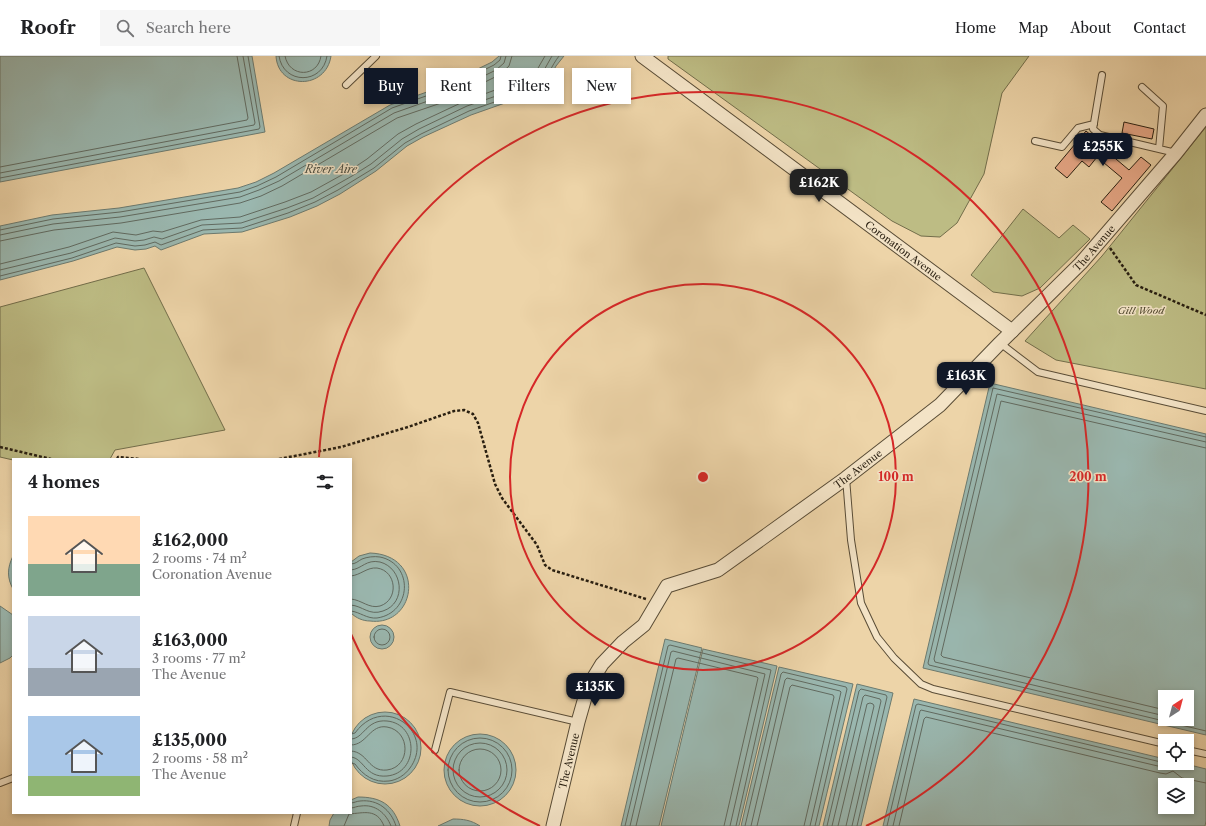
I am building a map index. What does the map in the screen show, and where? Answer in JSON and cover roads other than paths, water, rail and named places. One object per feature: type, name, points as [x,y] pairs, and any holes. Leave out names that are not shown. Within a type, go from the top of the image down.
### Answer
[{"type":"street","name":"Coronation Avenue","points":[[642,56],[1012,331]]},
{"type":"street","name":"The Avenue","points":[[553,826],[588,687],[602,664],[622,642],[644,625],[667,586],[718,570],[846,478],[940,405],[1104,238],[1206,115]]},
{"type":"lane","points":[[346,85],[376,56]]},
{"type":"lane","points":[[1102,75],[1093,129],[1100,135],[1176,153]]},
{"type":"lane","points":[[1142,88],[1163,106],[1159,150]]},
{"type":"lane","points":[[1035,141],[1062,147],[1078,128],[1094,124]]},
{"type":"lane","points":[[1000,343],[1038,372],[1206,411]]},
{"type":"lane","points":[[846,478],[851,540],[861,603],[878,637],[894,658],[921,684],[950,693],[1158,742]]},
{"type":"lane","points":[[436,750],[450,692],[578,722]]},
{"type":"lane","points":[[1194,751],[1206,754]]},
{"type":"lane","points":[[0,783],[12,778]]},
{"type":"lane","points":[[294,826],[296,814]]},
{"type":"water","points":[[0,56],[252,56],[265,132],[0,182]]},
{"type":"water","points":[[276,56],[331,56],[327,67],[321,75],[312,80],[302,82],[293,80],[285,75],[279,67]]},
{"type":"water","name":"River Aire","points":[[499,56],[564,56],[555,68],[494,68],[494,104],[502,104],[471,115],[423,137],[407,146],[376,171],[340,194],[317,206],[290,217],[242,232],[204,234],[161,250],[155,246],[135,250],[117,247],[73,261],[0,280],[0,226],[52,215],[119,208],[238,188],[256,182],[390,105],[418,104],[418,95],[426,92],[426,104],[486,104],[486,68],[480,68],[492,62]]},
{"type":"water","points":[[990,383],[1206,434],[1206,735],[1168,726],[1194,726],[1194,690],[1158,690],[1158,724],[923,668]]},
{"type":"water","points":[[370,553],[388,557],[401,565],[407,577],[409,590],[405,603],[397,613],[386,620],[370,621],[357,618],[352,614],[352,561],[359,556]]},
{"type":"water","points":[[12,559],[12,586],[8,573]]},
{"type":"water","points":[[0,606],[12,614],[12,656],[0,663]]},
{"type":"water","points":[[382,625],[391,628],[394,637],[391,646],[382,649],[373,646],[370,637],[373,628]]},
{"type":"water","points":[[665,639],[702,648],[659,826],[621,826]]},
{"type":"water","points":[[703,649],[777,666],[739,826],[661,826]]},
{"type":"water","points":[[779,667],[853,684],[819,826],[741,826]]},
{"type":"water","points":[[857,684],[893,693],[861,826],[823,826]]},
{"type":"water","points":[[914,699],[1158,757],[1158,770],[1194,770],[1194,766],[1206,769],[1205,826],[883,826]]},
{"type":"water","points":[[385,712],[405,718],[411,722],[415,728],[420,741],[420,755],[415,768],[411,774],[399,781],[385,784],[371,781],[359,774],[352,762],[352,734],[359,722],[371,715]]},
{"type":"water","points":[[473,734],[487,734],[494,736],[506,744],[514,756],[516,770],[514,784],[506,796],[494,804],[487,806],[473,806],[466,804],[454,796],[446,784],[444,777],[444,763],[446,756],[454,744],[466,736]]},
{"type":"water","points":[[358,797],[366,797],[385,803],[394,812],[400,826],[329,826],[333,814],[352,814],[352,800]]},
{"type":"water","points":[[453,819],[467,820],[480,826],[438,826]]},
{"type":"park label","name":"Gill Wood","points":[[1141,310]]}]
